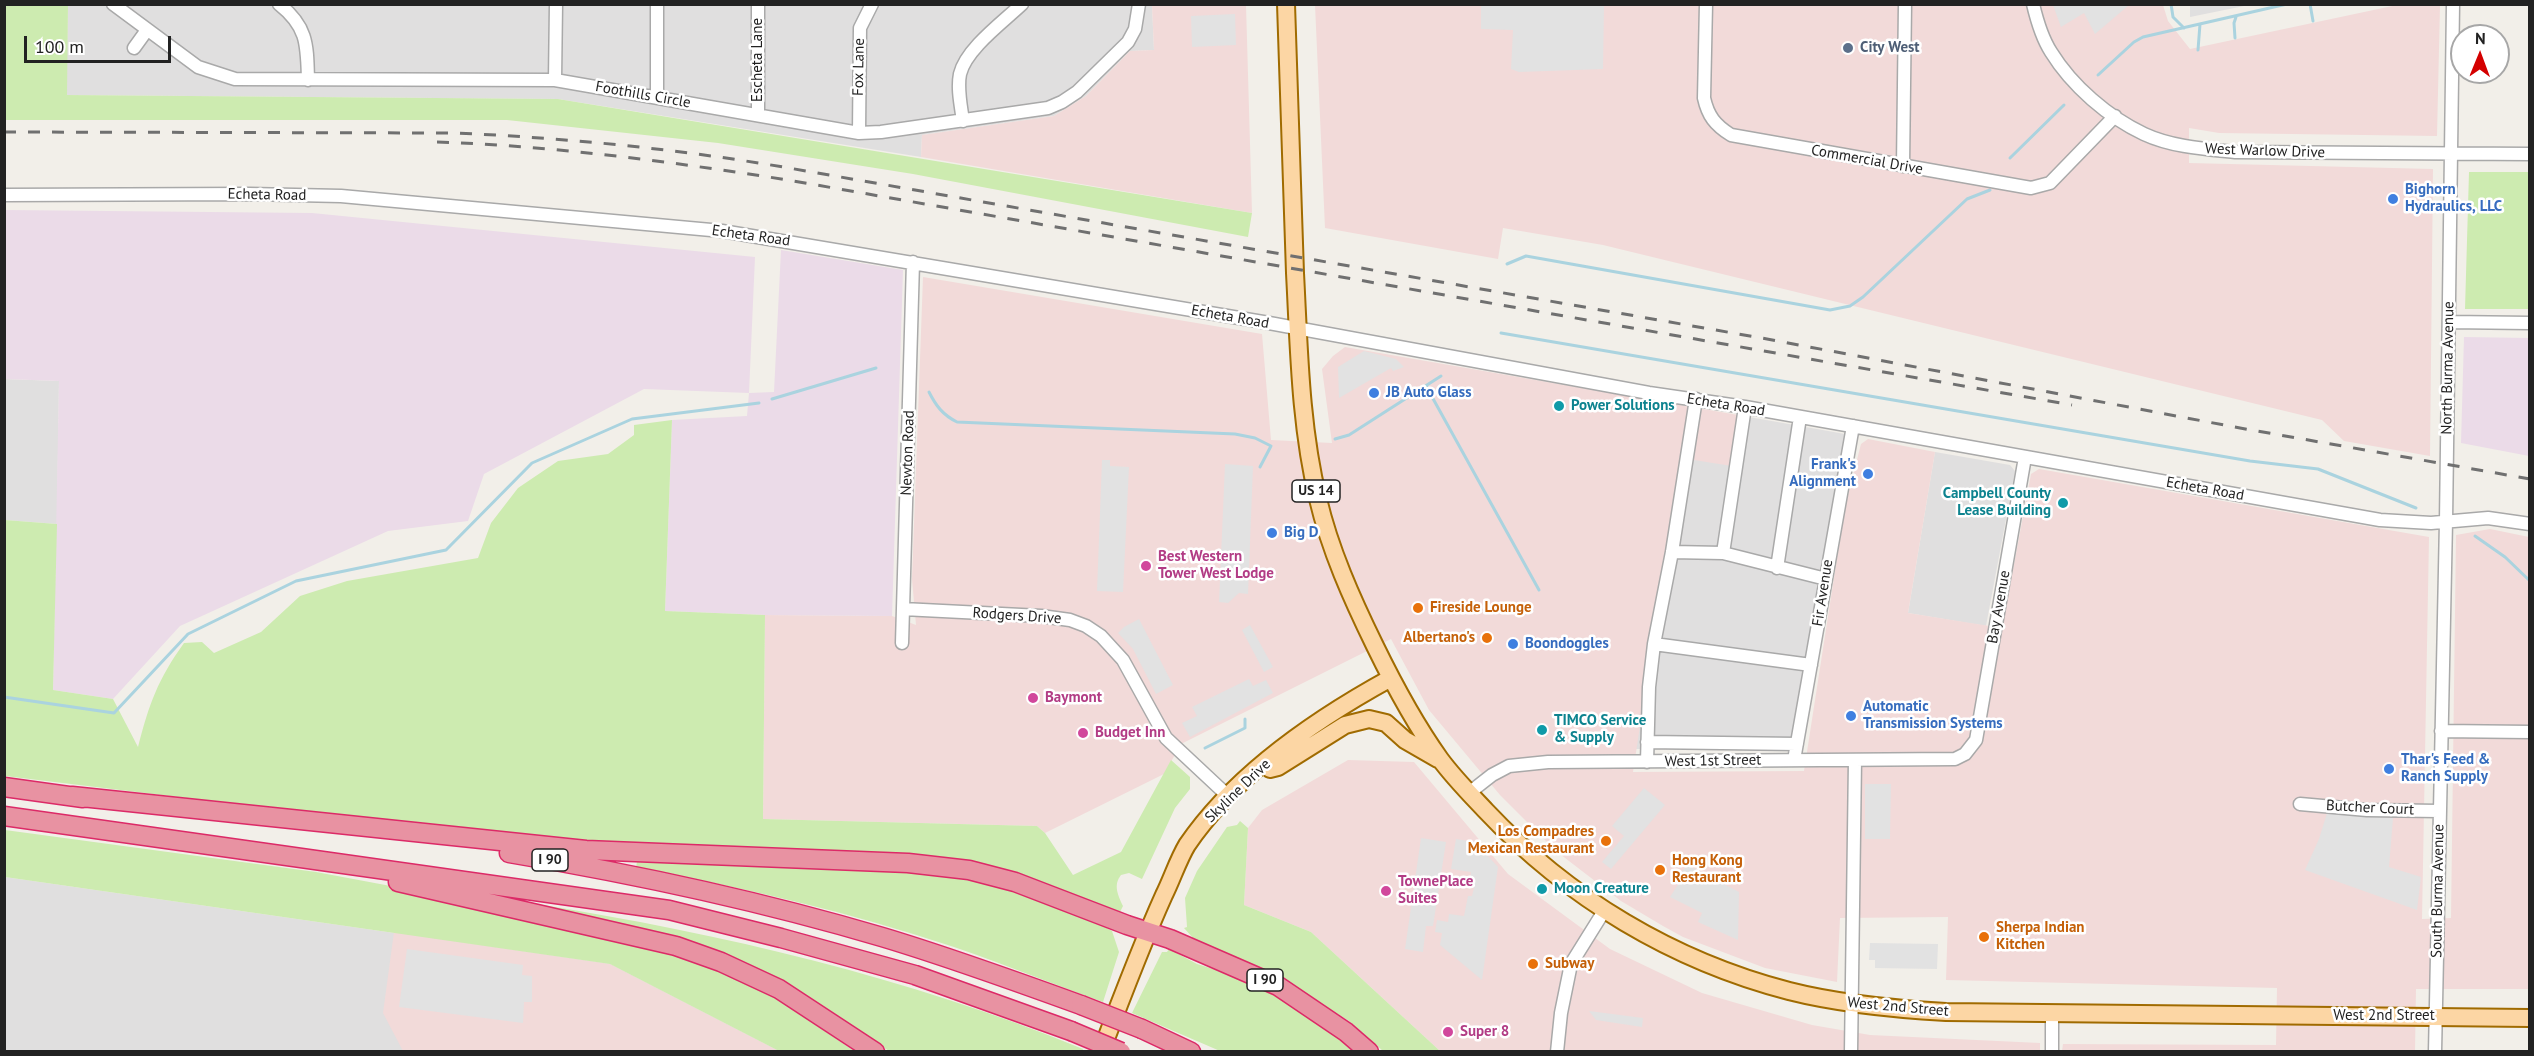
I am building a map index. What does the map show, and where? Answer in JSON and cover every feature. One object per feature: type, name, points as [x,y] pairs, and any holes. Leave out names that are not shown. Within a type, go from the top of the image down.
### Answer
[{"type":"highway","name":"I 90","points":[[4,787],[494,850],[602,868],[706,890],[872,934],[954,959],[1081,1005],[1142,1029],[1191,1052]]},
{"type":"highway","name":"I 90","points":[[72,796],[586,850],[908,863],[969,870],[1015,882],[1178,942],[1278,986],[1346,1032],[1370,1052]]},
{"type":"highway","name":"I 90","points":[[4,816],[669,910],[915,975],[1071,1031],[1122,1052]]},
{"type":"highway","name":"I 90","points":[[282,855],[676,946],[721,962],[779,989],[875,1052]]},
{"type":"main road","name":"US 14","points":[[1286,4],[1297,328],[1309,455],[1326,530],[1350,594],[1391,678]]},
{"type":"main road","name":"West 2nd Street","points":[[1391,678],[1442,761],[1469,794],[1528,853],[1604,911],[1664,945],[1706,964],[1789,991],[1852,1003],[1946,1012],[2529,1018]]},
{"type":"main road","name":"Skyline Drive","points":[[1101,1052],[1148,932],[1186,847],[1228,796],[1252,774],[1305,732],[1391,678]]},
{"type":"main road","points":[[1252,774],[1278,766],[1345,726],[1369,719],[1386,723],[1405,740],[1442,761]]},
{"type":"street","name":"Foothills Circle","points":[[113,4],[198,67],[216,75],[235,79],[555,80],[859,132],[881,132],[1048,108],[1077,92],[1128,42],[1135,29],[1139,4]]},
{"type":"street","points":[[279,4],[292,15],[303,30],[307,46],[308,80]]},
{"type":"street","points":[[555,80],[556,4]]},
{"type":"street","points":[[657,4],[657,97]]},
{"type":"street","name":"Escheta Lane","points":[[758,4],[758,115]]},
{"type":"street","name":"Fox Lane","points":[[859,132],[860,28],[872,4]]},
{"type":"street","points":[[963,121],[959,91],[960,73],[968,56],[1022,4]]},
{"type":"street","name":"Commercial Drive","points":[[1706,4],[1704,98],[1707,112],[1716,126],[1731,135],[2031,189],[2050,183],[2115,116]]},
{"type":"street","points":[[1903,166],[1905,4]]},
{"type":"street","name":"West Warlow Drive","points":[[2033,4],[2039,27],[2051,52],[2077,85],[2097,104],[2144,135],[2200,149],[2235,152],[2529,154]]},
{"type":"street","name":"North Burma Avenue","points":[[2441,731],[2453,4]]},
{"type":"street","points":[[134,48],[147,30]]},
{"type":"street","name":"Echeta Road","points":[[4,195],[341,196],[722,231],[1297,328],[1649,393],[1745,407],[2380,520],[2431,523],[2446,521]]},
{"type":"street","name":"Newton Road","points":[[902,644],[913,262]]},
{"type":"street","points":[[2449,322],[2529,323]]},
{"type":"street","points":[[1647,762],[1649,687],[1654,644],[1672,552],[1696,399]]},
{"type":"street","points":[[1723,553],[1745,407]]},
{"type":"street","points":[[1777,568],[1800,417]]},
{"type":"street","name":"Fir Avenue","points":[[1794,760],[1853,426]]},
{"type":"street","name":"Bay Avenue","points":[[1965,754],[1976,740],[2025,458]]},
{"type":"street","points":[[2446,521],[2488,518],[2529,524]]},
{"type":"street","points":[[1672,552],[1723,553],[1826,579]]},
{"type":"street","name":"Rodgers Drive","points":[[903,609],[1041,616],[1070,620],[1086,626],[1101,636],[1123,660],[1166,738],[1228,796]]},
{"type":"street","points":[[1654,644],[1811,665]]},
{"type":"street","points":[[2441,731],[2529,732]]},
{"type":"street","name":"South Burma Avenue","points":[[2435,1052],[2441,731]]},
{"type":"street","points":[[1647,742],[1797,744]]},
{"type":"street","name":"West 1st Street","points":[[1469,794],[1492,775],[1509,766],[1548,762],[1956,759],[1965,754]]},
{"type":"street","points":[[1851,1052],[1855,760]]},
{"type":"street","name":"Butcher Court","points":[[2300,804],[2367,810],[2439,811]]},
{"type":"street","points":[[1557,1052],[1561,1013],[1571,964],[1604,911]]},
{"type":"street","points":[[2052,1013],[2052,1052]]},
{"type":"shaded area","points":[[2053,4],[2129,5],[2095,34],[2084,13],[2061,27]]},
{"type":"shaded area","points":[[2190,4],[2249,5],[2190,17]]},
{"type":"shaded area","points":[[68,5],[1152,5],[1154,50],[1130,51],[1086,96],[1054,116],[922,135],[921,157],[558,99],[66,95]]},
{"type":"shaded area","points":[[1152,5],[1246,5],[1252,213],[921,157],[922,135],[1054,116],[1086,96],[1130,51],[1154,50]]},
{"type":"shaded area","points":[[1315,5],[2163,5],[2168,21],[2190,49],[2397,5],[2440,5],[2437,136],[2219,133],[2189,128],[2189,163],[2433,169],[2430,456],[2344,441],[2322,420],[1603,245],[1503,228],[1498,259],[1325,228]]},
{"type":"shaded area","points":[[1481,5],[1604,5],[1603,69],[1519,72],[1511,69],[1513,30],[1481,29]]},
{"type":"shaded area","points":[[1235,14],[1236,45],[1192,47],[1191,16]]},
{"type":"shaded area","points":[[5,210],[312,213],[755,257],[749,393],[644,389],[484,474],[468,521],[388,531],[180,626],[113,699],[53,690],[59,381],[5,379]]},
{"type":"shaded area","points":[[781,250],[903,270],[892,616],[665,611],[672,420],[747,416],[749,393],[774,392]]},
{"type":"shaded area","points":[[923,277],[1262,334],[1271,440],[1332,443],[1322,369],[1345,347],[1738,415],[1732,466],[1681,458],[1633,772],[1804,771],[1845,507],[1861,444],[1868,439],[1935,452],[1908,613],[2002,628],[2031,474],[2039,469],[2429,537],[2422,919],[2451,918],[2456,535],[2490,529],[2529,537],[2529,989],[2416,989],[2415,1051],[2062,1051],[2063,1044],[2276,1045],[2277,988],[1946,980],[1948,917],[1840,918],[1837,982],[1765,968],[1683,937],[1663,926],[1621,901],[1556,851],[1500,795],[1429,710],[1391,639],[1181,744],[1164,774],[1045,833],[1037,826],[763,819],[765,615],[892,616],[916,625],[912,579]]},
{"type":"shaded area","points":[[2464,337],[2529,338],[2529,456],[2461,443]]},
{"type":"shaded area","points":[[1364,351],[1396,359],[1404,367],[1393,371],[1391,368],[1339,398],[1338,367]]},
{"type":"shaded area","points":[[5,379],[59,381],[57,524],[5,520]]},
{"type":"shaded area","points":[[1738,415],[1845,434],[1791,750],[1635,749],[1681,458]]},
{"type":"shaded area","points":[[1935,452],[2010,465],[2015,471],[1986,626],[1908,613]]},
{"type":"shaded area","points":[[1102,460],[1110,460],[1110,466],[1129,467],[1123,592],[1097,591]]},
{"type":"shaded area","points":[[1225,464],[1253,466],[1248,594],[1239,593],[1228,603],[1219,602]]},
{"type":"shaded area","points":[[1139,619],[1173,685],[1156,694],[1133,649],[1118,633]]},
{"type":"shaded area","points":[[1250,625],[1273,667],[1264,672],[1242,630]]},
{"type":"shaded area","points":[[1249,679],[1253,686],[1266,680],[1273,693],[1190,737],[1182,723],[1197,716],[1192,707]]},
{"type":"shaded area","points":[[1348,760],[1414,762],[1508,874],[1610,949],[1702,993],[1812,1025],[1870,1035],[2040,1043],[2040,1051],[1440,1051],[1311,932],[1244,905],[1248,828],[1262,810]]},
{"type":"shaded area","points":[[1865,784],[1891,784],[1890,839],[1865,839]]},
{"type":"shaded area","points":[[1644,788],[1665,805],[1611,869],[1602,862],[1624,836],[1612,826]]},
{"type":"shaded area","points":[[2327,813],[2393,818],[2389,867],[2421,877],[2417,910],[2305,870],[2319,839]]},
{"type":"shaded area","points":[[1421,838],[1446,842],[1433,926],[1426,926],[1423,952],[1405,949]]},
{"type":"shaded area","points":[[1456,839],[1475,842],[1498,867],[1482,980],[1440,945],[1442,933],[1435,932],[1437,920],[1448,922],[1449,914],[1464,916],[1468,896],[1472,896],[1474,888],[1469,887],[1471,872],[1451,869]]},
{"type":"shaded area","points":[[1688,865],[1739,892],[1738,940],[1698,922],[1702,913],[1670,897],[1681,880],[1681,872]]},
{"type":"shaded area","points":[[5,877],[610,964],[779,1051],[5,1052]]},
{"type":"shaded area","points":[[394,932],[610,964],[779,1051],[403,1051],[383,1013]]},
{"type":"shaded area","points":[[1870,943],[1938,944],[1937,969],[1875,968],[1875,960],[1869,960]]},
{"type":"shaded area","points":[[407,949],[523,965],[522,975],[532,976],[532,1002],[524,1002],[523,1023],[399,1007]]},
{"type":"shaded area","points":[[1589,1011],[1643,1018],[1642,1027],[1596,1020]]},
{"type":"green space","points":[[5,4],[68,5],[67,95],[558,99],[1252,213],[1248,237],[913,174],[718,143],[507,120],[5,120]]},
{"type":"green space","points":[[2469,172],[2529,172],[2529,309],[2465,309]]},
{"type":"green space","points":[[672,420],[665,611],[765,615],[763,819],[1037,826],[1045,833],[1073,875],[1121,852],[1171,760],[1190,777],[1190,789],[1175,808],[1142,879],[1129,873],[1121,875],[1117,883],[1117,890],[1123,906],[1119,914],[1054,886],[969,866],[590,847],[5,776],[5,520],[57,524],[53,690],[113,699],[138,747],[155,692],[167,668],[184,643],[202,642],[214,653],[261,632],[300,596],[347,581],[478,558],[491,523],[518,488],[558,461],[608,454],[634,435],[634,425]]},
{"type":"green space","points":[[1240,821],[1248,828],[1244,905],[1311,932],[1440,1051],[1383,1051],[1349,1021],[1282,979],[1193,938],[1184,928],[1187,927],[1185,898],[1197,871],[1227,827],[1237,825]]},
{"type":"green space","points":[[5,830],[316,872],[412,890],[677,954],[765,990],[854,1051],[779,1051],[610,964],[5,877]]},
{"type":"green space","points":[[637,862],[884,870],[953,876],[1024,893],[1092,920],[1112,931],[1119,952],[1103,1002],[915,934],[796,902],[636,867]]},
{"type":"green space","points":[[537,904],[745,944],[882,979],[1017,1023],[1083,1049],[1082,1052],[889,1051],[788,987],[536,906]]},
{"type":"green space","points":[[1169,949],[1197,964],[1259,983],[1360,1051],[1220,1051],[1132,1013],[1162,952],[1167,952]]},
{"type":"waterway","points":[[2171,4],[2173,17],[2184,28]]},
{"type":"waterway","points":[[2098,75],[2134,42],[2143,37],[2287,4]]},
{"type":"waterway","points":[[2310,4],[2313,21]]},
{"type":"waterway","points":[[2235,38],[2236,17]]},
{"type":"waterway","points":[[2198,50],[2200,24]]},
{"type":"waterway","points":[[2010,158],[2064,105]]},
{"type":"waterway","points":[[1507,264],[1526,256],[1830,310],[1850,306],[1863,297],[1967,199],[1990,190]]},
{"type":"waterway","points":[[1501,333],[2250,461],[2318,469],[2416,508]]},
{"type":"waterway","points":[[772,399],[876,368]]},
{"type":"waterway","points":[[1335,439],[1349,435],[1441,376]]},
{"type":"waterway","points":[[1426,386],[1539,590]]},
{"type":"waterway","points":[[929,392],[940,410],[957,422],[1235,434],[1255,438],[1271,446],[1260,467]]},
{"type":"waterway","points":[[4,697],[114,713],[188,634],[296,581],[446,550],[532,463],[632,419],[759,403]]},
{"type":"waterway","points":[[2475,536],[2505,557],[2530,581]]},
{"type":"waterway","points":[[1205,748],[1245,728],[1245,719]]},
{"type":"railway","points":[[4,132],[455,133],[581,141],[706,155],[1767,339],[2240,428],[2530,479]]},
{"type":"railway","points":[[437,142],[525,147],[613,156],[788,180],[2072,405]]},
{"type":"place","name":"City West","points":[[1848,48]]},
{"type":"place","name":"Bighorn Hydraulics, LLC","points":[[2393,199]]},
{"type":"place","name":"JB Auto Glass","points":[[1374,393]]},
{"type":"place","name":"Power Solutions","points":[[1559,406]]},
{"type":"place","name":"Frank's Alignment","points":[[1868,474]]},
{"type":"place","name":"Campbell County Lease Building","points":[[2063,503]]},
{"type":"place","name":"Big D","points":[[1272,533]]},
{"type":"place","name":"Best Western Tower West Lodge","points":[[1146,566]]},
{"type":"place","name":"Fireside Lounge","points":[[1418,608]]},
{"type":"place","name":"Albertano's","points":[[1487,638]]},
{"type":"place","name":"Boondoggles","points":[[1513,644]]},
{"type":"place","name":"Baymont","points":[[1033,698]]},
{"type":"place","name":"Automatic Transmission Systems","points":[[1851,716]]},
{"type":"place","name":"TIMCO Service & Supply","points":[[1542,730]]},
{"type":"place","name":"Budget Inn","points":[[1083,733]]},
{"type":"place","name":"Thar's Feed & Ranch Supply","points":[[2389,769]]},
{"type":"place","name":"Los Compadres Mexican Restaurant","points":[[1606,841]]},
{"type":"place","name":"Hong Kong Restaurant","points":[[1660,870]]},
{"type":"place","name":"Moon Creature","points":[[1542,889]]},
{"type":"place","name":"TownePlace Suites","points":[[1386,891]]},
{"type":"place","name":"Sherpa Indian Kitchen","points":[[1984,937]]},
{"type":"place","name":"Subway","points":[[1533,964]]},
{"type":"place","name":"Super 8","points":[[1448,1032]]}]
